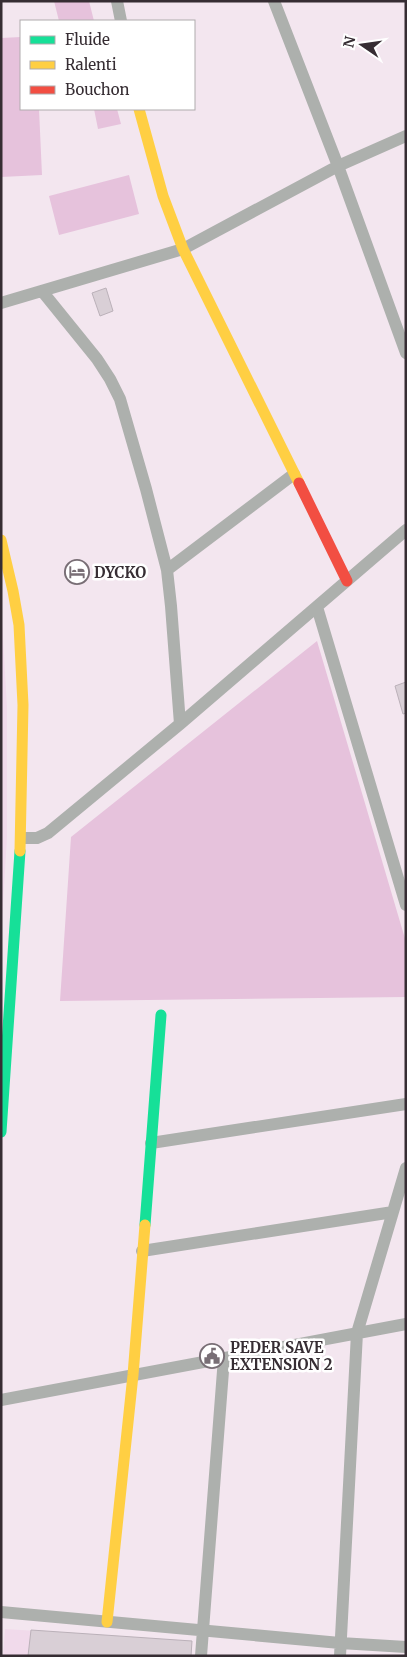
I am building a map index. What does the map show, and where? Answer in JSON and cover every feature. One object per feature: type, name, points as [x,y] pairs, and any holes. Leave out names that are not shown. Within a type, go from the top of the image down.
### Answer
[{"type":"street","points":[[117,1],[121,20]]},
{"type":"street","points":[[274,1],[338,166],[405,351]]},
{"type":"street","points":[[139,110],[163,196],[183,249],[347,581]]},
{"type":"street","points":[[1,303],[183,249],[338,166],[406,136]]},
{"type":"street","points":[[42,291],[97,358],[110,378],[120,399],[167,570],[180,724]]},
{"type":"street","points":[[167,570],[294,474]]},
{"type":"street","points":[[22,838],[37,838],[48,833],[180,724],[406,530]]},
{"type":"street","points":[[1,540],[14,591],[21,655],[23,706],[22,838],[1,1132]]},
{"type":"street","points":[[317,607],[406,905]]},
{"type":"street","points":[[107,1622],[133,1375],[161,1015]]},
{"type":"street","points":[[151,1143],[406,1104]]},
{"type":"street","points":[[340,1649],[357,1333],[406,1168]]},
{"type":"street","points":[[142,1251],[393,1212]]},
{"type":"street","points":[[1,1400],[406,1324]]},
{"type":"street","points":[[201,1656],[224,1358]]},
{"type":"street","points":[[1,1612],[203,1630],[340,1649],[406,1647]]},
{"type":"shaded area","points":[[54,1],[89,1],[94,20],[59,20]]},
{"type":"shaded area","points":[[20,37],[20,110],[39,110],[42,175],[1,177],[1,38]]},
{"type":"shaded area","points":[[94,110],[117,110],[121,124],[98,129]]},
{"type":"shaded area","points":[[129,175],[139,214],[59,235],[49,196]]},
{"type":"shaded area","points":[[1,603],[7,707],[7,838],[1,937]]},
{"type":"shaded area","points":[[317,641],[406,942],[406,997],[60,1001],[71,837]]},
{"type":"shaded area","points":[[5,1629],[192,1641],[191,1656],[3,1656]]},
{"type":"building","points":[[106,288],[113,311],[100,316],[92,293]]},
{"type":"building","points":[[406,682],[406,713],[403,714],[395,686]]},
{"type":"building","points":[[31,1630],[192,1641],[191,1656],[28,1656]]},
{"type":"traffic: fast","points":[[1,1132],[20,851]]},
{"type":"traffic: fast","points":[[145,1225],[161,1015]]},
{"type":"traffic: slow","points":[[139,110],[163,196],[183,249],[299,483]]},
{"type":"traffic: slow","points":[[1,540],[19,625],[23,705],[20,851]]},
{"type":"traffic: slow","points":[[107,1622],[133,1375],[145,1225]]},
{"type":"traffic: jam","points":[[299,483],[347,581]]},
{"type":"place","name":"DYCKO","points":[[77,572]]},
{"type":"place","name":"PEDER SAVE EXTENSION 2","points":[[212,1356]]}]
